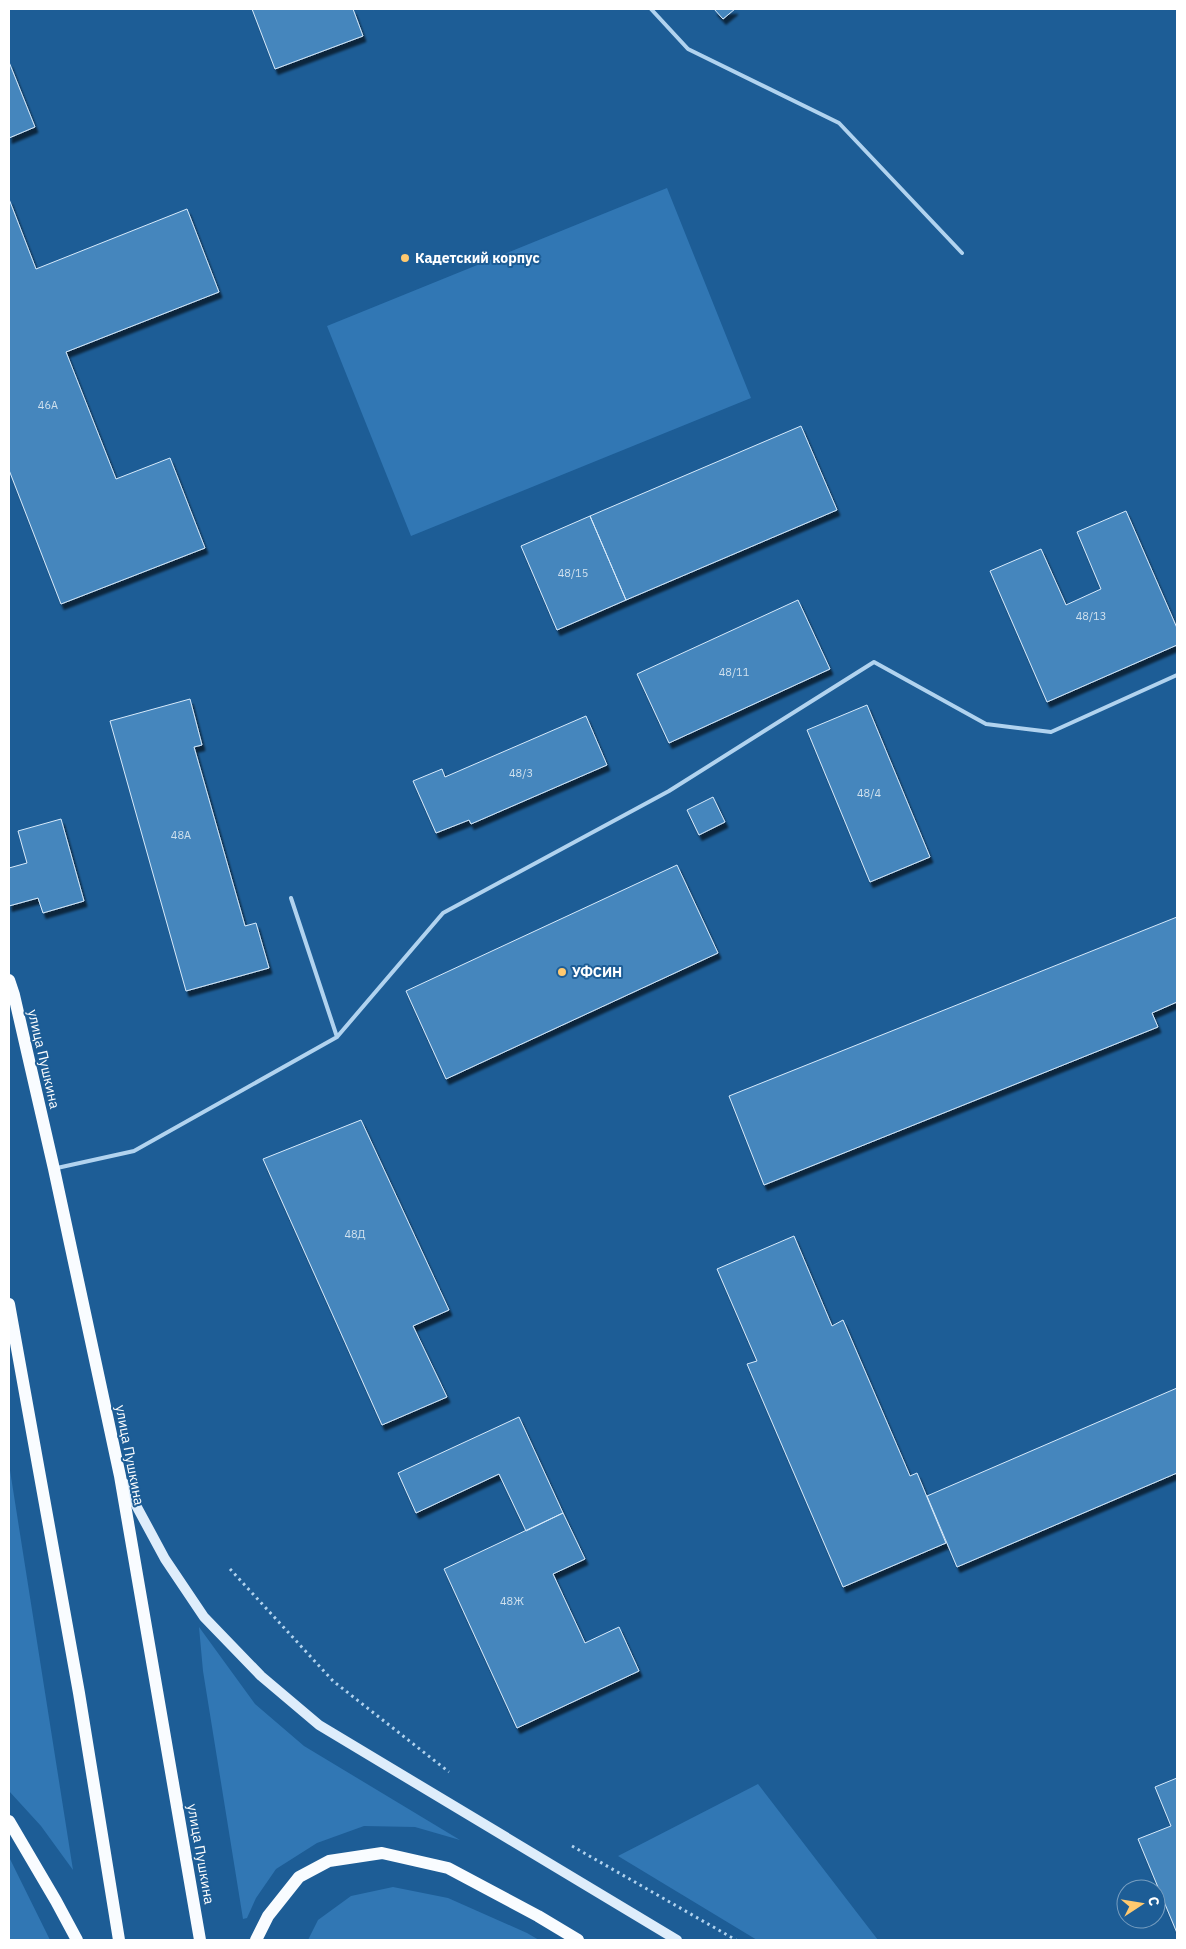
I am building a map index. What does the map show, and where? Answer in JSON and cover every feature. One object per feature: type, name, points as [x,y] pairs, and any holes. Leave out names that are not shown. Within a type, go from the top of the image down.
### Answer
[{"type":"main road","name":"улица Пушкина","points":[[9,980],[54,1169],[120,1476],[200,1940]]},
{"type":"main road","points":[[9,1304],[79,1693],[119,1940]]},
{"type":"main road","points":[[120,1476],[166,1559],[204,1617],[261,1676],[318,1725],[676,1940]]},
{"type":"main road","points":[[9,1821],[77,1940]]},
{"type":"main road","points":[[256,1940],[268,1916],[299,1877],[329,1861],[382,1853],[448,1868],[538,1916],[578,1940]]},
{"type":"lane","points":[[652,9],[688,50],[839,123],[962,253]]},
{"type":"lane","points":[[54,1169],[134,1151],[337,1037],[443,913],[670,791],[874,662],[986,724],[1051,732],[1177,675]]},
{"type":"lane","points":[[291,898],[337,1037]]},
{"type":"path","points":[[230,1569],[333,1681],[456,1778]]},
{"type":"path","points":[[564,1841],[736,1940]]},
{"type":"shaded area","points":[[667,188],[751,398],[411,536],[327,326]]},
{"type":"shaded area","points":[[9,1464],[73,1870],[41,1826],[9,1791]]},
{"type":"shaded area","points":[[199,1627],[255,1704],[304,1746],[460,1840],[415,1827],[364,1826],[317,1843],[276,1869],[256,1898],[247,1918],[243,1919],[203,1671]]},
{"type":"shaded area","points":[[758,1784],[878,1940],[757,1940],[618,1856]]},
{"type":"shaded area","points":[[9,1857],[50,1940],[9,1940]]},
{"type":"shaded area","points":[[393,1887],[448,1898],[539,1940],[308,1940],[318,1920],[351,1896]]},
{"type":"building","points":[[252,9],[353,9],[363,36],[275,69]]},
{"type":"building","points":[[714,9],[735,9],[723,19]]},
{"type":"building","points":[[9,62],[35,127],[9,138]]},
{"type":"building","points":[[9,199],[36,269],[187,209],[219,292],[66,352],[116,479],[170,458],[205,548],[61,604],[9,470]]},
{"type":"building","points":[[801,426],[837,510],[626,600],[590,516]]},
{"type":"building","points":[[1126,511],[1177,628],[1177,645],[1047,702],[990,571],[1041,549],[1066,605],[1101,589],[1077,532]]},
{"type":"building","points":[[590,516],[626,600],[557,630],[521,546]]},
{"type":"building","points":[[798,600],[830,669],[669,743],[637,674]]},
{"type":"building","points":[[190,699],[202,745],[194,747],[245,926],[256,923],[269,968],[186,991],[110,721]]},
{"type":"building","points":[[867,705],[930,857],[870,882],[807,730]]},
{"type":"building","points":[[586,716],[607,765],[471,824],[469,820],[436,833],[413,781],[442,769],[445,777]]},
{"type":"building","points":[[713,797],[725,822],[699,835],[687,810]]},
{"type":"building","points":[[61,819],[84,901],[43,913],[38,898],[9,906],[9,868],[27,863],[18,831]]},
{"type":"building","name":"УФСИН","points":[[677,865],[718,953],[446,1079],[406,991]]},
{"type":"building","points":[[1177,917],[1177,1002],[1152,1013],[1158,1027],[764,1185],[729,1096]]},
{"type":"building","points":[[361,1120],[449,1310],[413,1326],[447,1397],[382,1425],[263,1159]]},
{"type":"building","points":[[794,1236],[832,1326],[843,1320],[910,1476],[917,1473],[946,1543],[843,1587],[747,1364],[757,1361],[717,1269]]},
{"type":"building","points":[[1177,1388],[1177,1473],[957,1567],[927,1496]]},
{"type":"building","points":[[519,1417],[563,1513],[526,1531],[499,1474],[416,1513],[398,1473]]},
{"type":"building","points":[[563,1513],[585,1559],[553,1574],[585,1643],[619,1627],[639,1671],[517,1728],[444,1569]]},
{"type":"building","points":[[1177,1778],[1177,1933],[1166,1906],[1166,1879],[1155,1879],[1138,1839],[1171,1826],[1155,1787]]},
{"type":"place","name":"Кадетский корпус","points":[[405,258]]},
{"type":"place","name":"УФСИН","points":[[562,972]]}]
